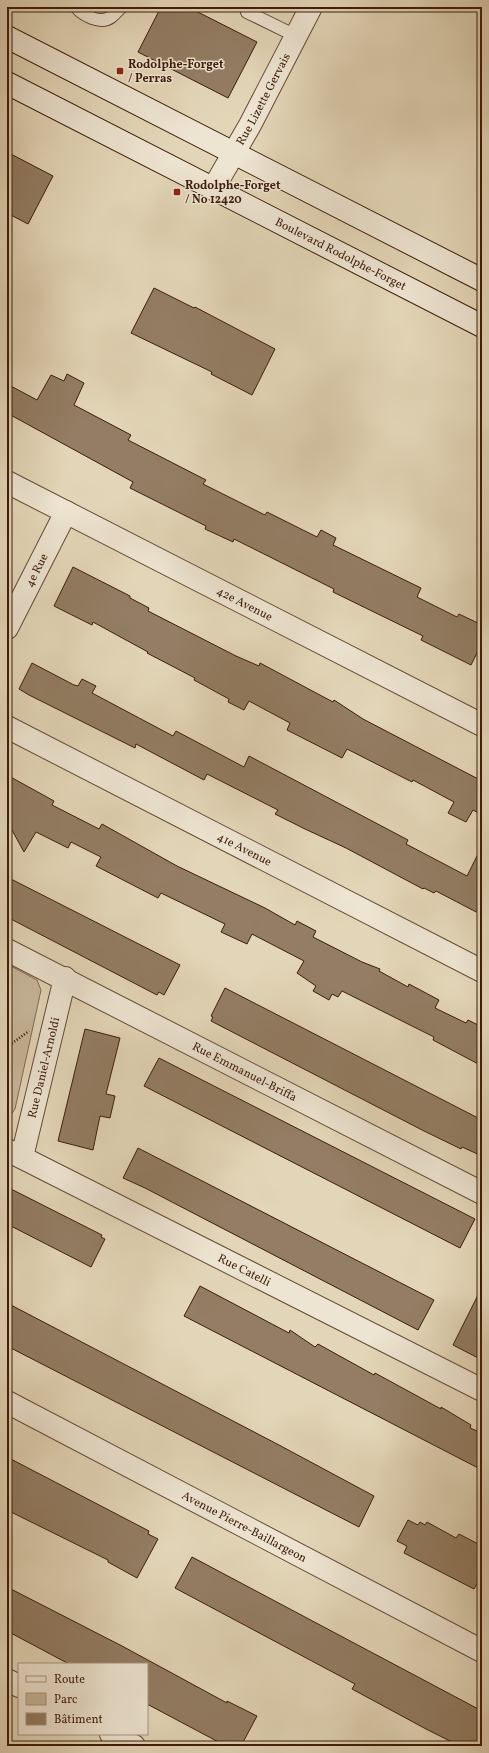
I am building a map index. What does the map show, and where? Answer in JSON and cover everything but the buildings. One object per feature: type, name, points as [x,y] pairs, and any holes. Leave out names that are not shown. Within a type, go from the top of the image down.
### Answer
[{"type":"street","name":"Rue Lizette Gervais","points":[[213,189],[311,7]]},
{"type":"street","points":[[7,37],[482,280]]},
{"type":"street","name":"Boulevard Rodolphe-Forget","points":[[7,83],[482,326]]},
{"type":"street","name":"42e Avenue","points":[[7,482],[482,725]]},
{"type":"street","name":"4e Rue","points":[[7,628],[66,512]]},
{"type":"street","name":"41e Avenue","points":[[7,727],[482,971]]},
{"type":"street","name":"Rue Emmanuel-Briffa","points":[[7,950],[65,978],[482,1192]]},
{"type":"street","name":"Rue Daniel-Arnoldi","points":[[14,1153],[65,978]]},
{"type":"street","name":"Rue Catelli","points":[[14,1153],[482,1390]]},
{"type":"street","name":"Avenue Pierre-Baillargeon","points":[[7,1402],[482,1651]]},
{"type":"street","points":[[7,1680],[18,1686]]},
{"type":"street","points":[[103,1746],[109,1735]]},
{"type":"street","points":[[112,1735],[134,1746]]},
{"type":"lane","points":[[76,7],[83,15],[97,19],[110,18],[120,7]]},
{"type":"lane","points":[[244,9],[296,36]]},
{"type":"green space","points":[[7,964],[37,980],[41,990],[15,1109],[7,1120]]},
{"type":"place","name":"Rodolphe-Forget / Perras","points":[[120,71]]},
{"type":"place","name":"Rodolphe-Forget / No 12420","points":[[177,192]]}]
